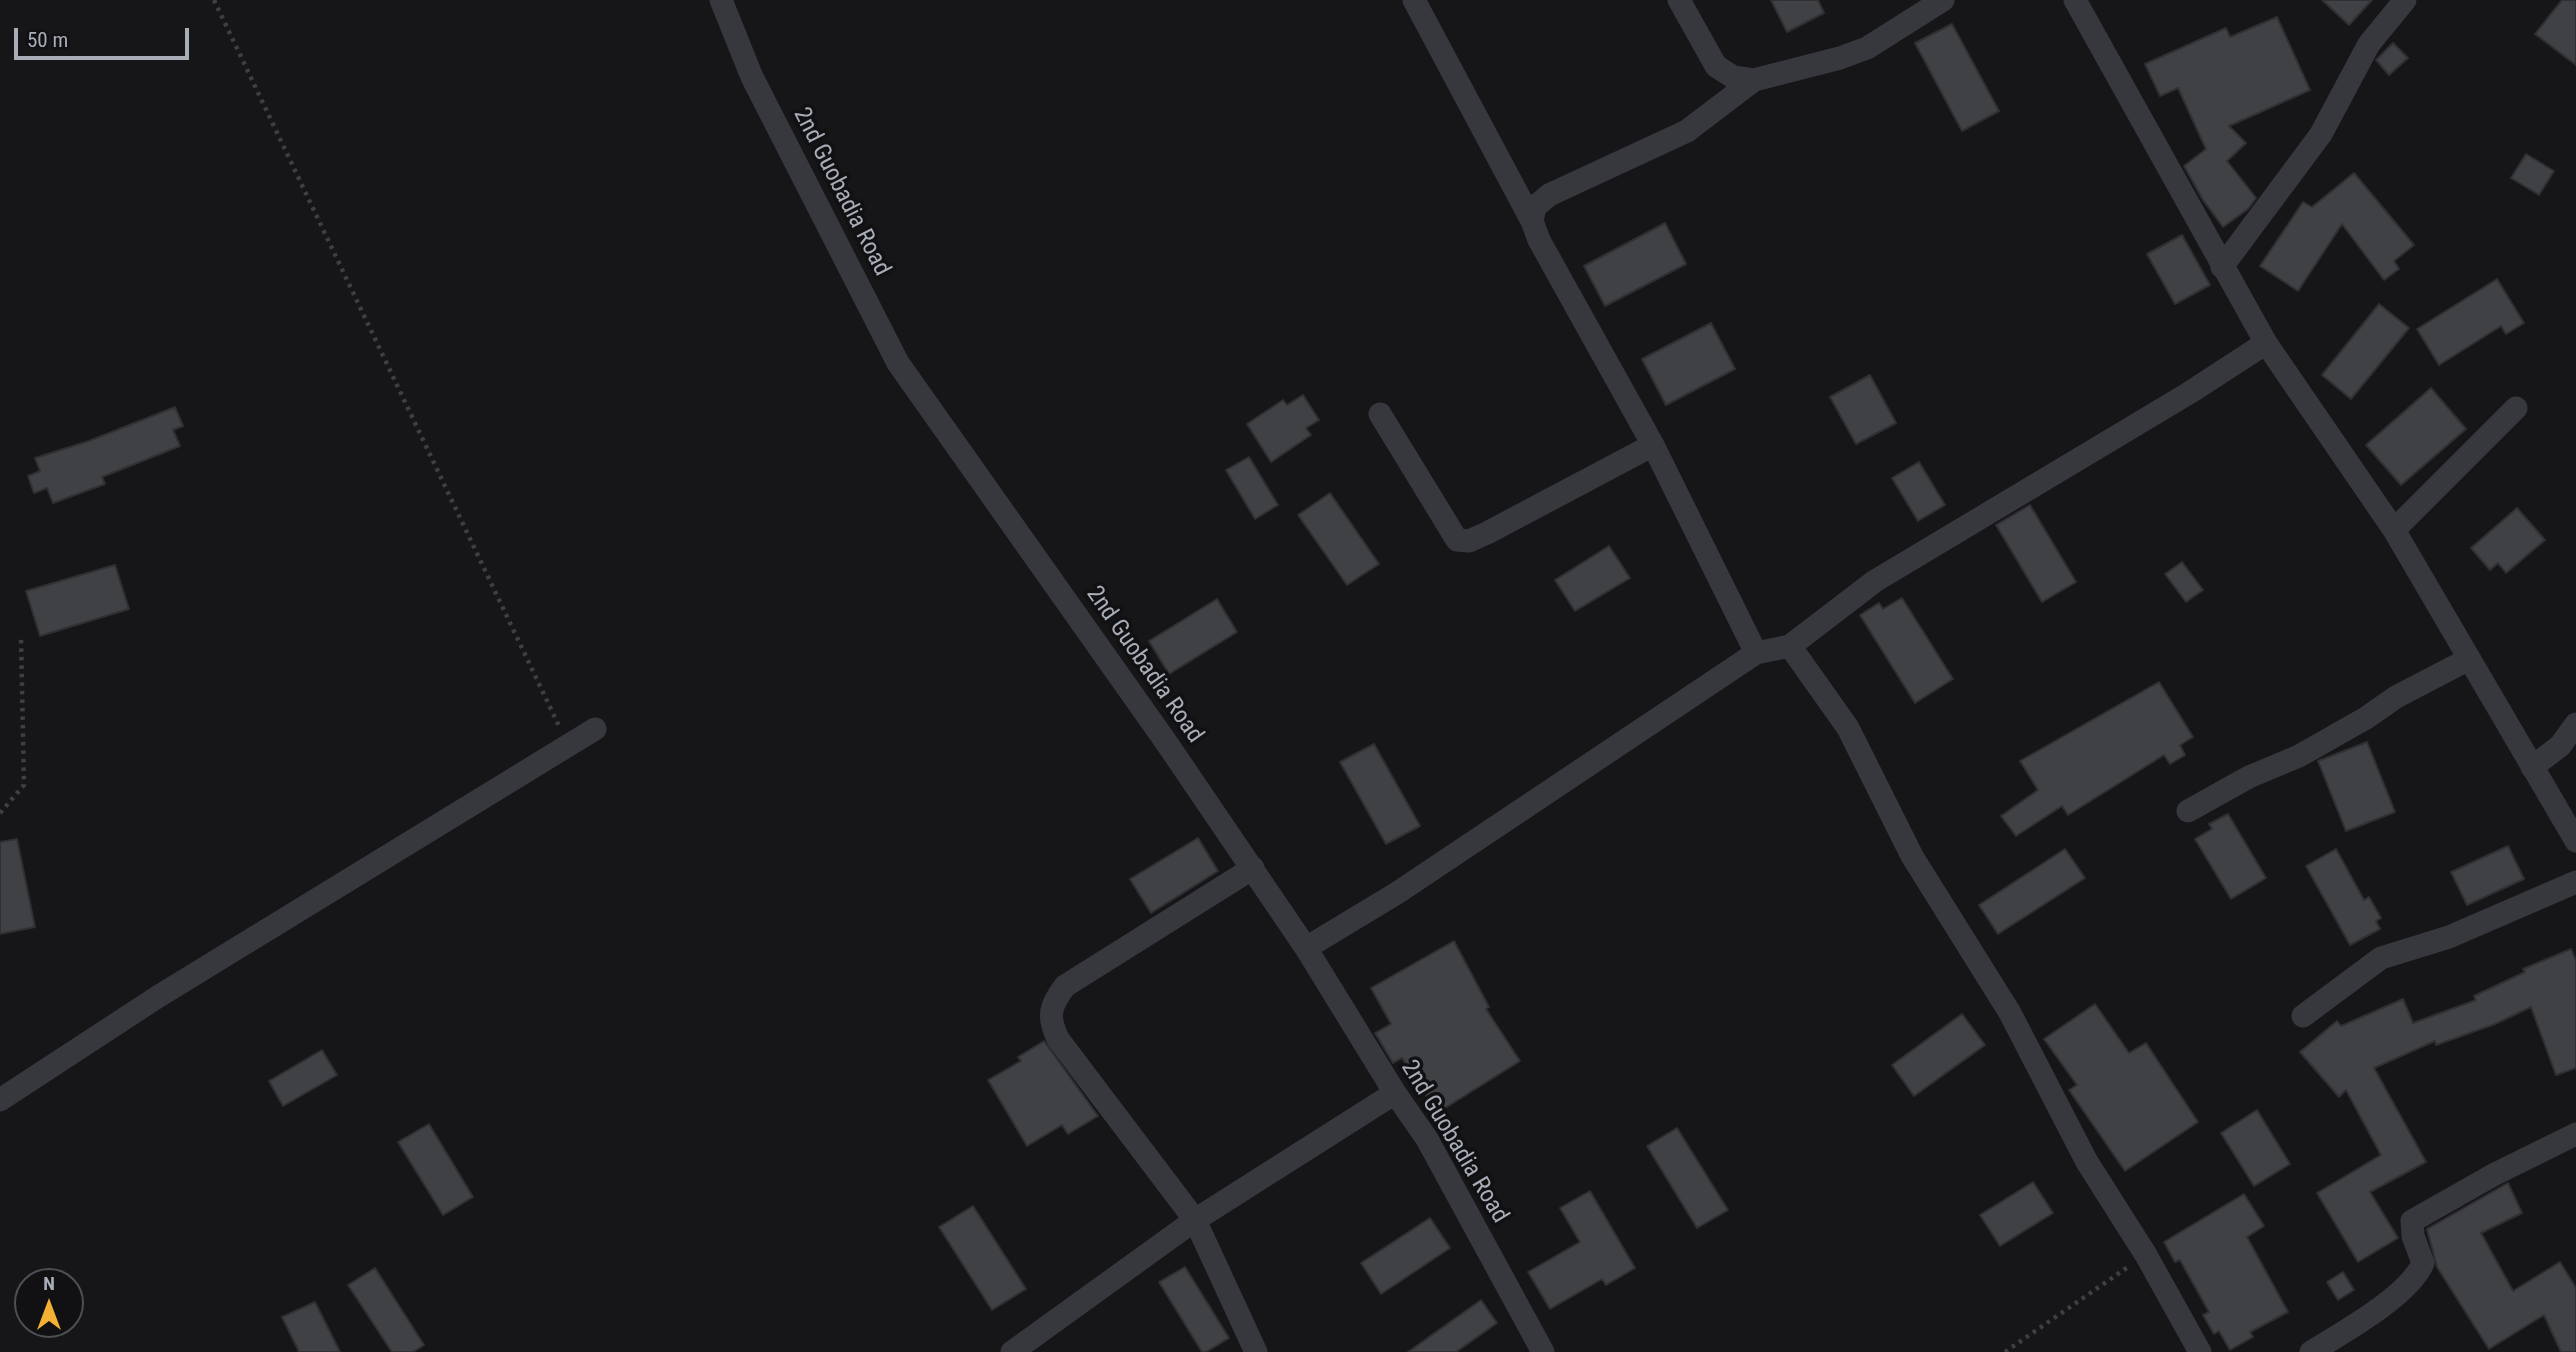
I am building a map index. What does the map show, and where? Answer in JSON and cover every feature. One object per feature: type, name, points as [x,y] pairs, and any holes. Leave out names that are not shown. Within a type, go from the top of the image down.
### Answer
[{"type":"street","name":"2nd Guobadia Road","points":[[721,0],[752,77],[898,363],[1253,868],[1306,948],[1395,1093],[1427,1139],[1543,1352]]},
{"type":"street","points":[[1415,0],[1532,221],[1539,240],[1654,445],[1756,653]]},
{"type":"street","points":[[1679,0],[1716,66],[1733,77],[1754,80],[1840,58],[1867,48],[1943,0]]},
{"type":"street","points":[[2075,0],[2266,343],[2394,530],[2576,841]]},
{"type":"street","points":[[2224,270],[2396,0]]},
{"type":"street","points":[[2224,270],[2321,134],[2370,44],[2405,0]]},
{"type":"street","points":[[1532,221],[1535,206],[1549,195],[1687,131],[1754,80]]},
{"type":"street","points":[[1306,948],[1396,893],[1756,653],[1790,646],[1875,581],[2189,393],[2266,343]]},
{"type":"street","points":[[2394,530],[2516,408]]},
{"type":"street","points":[[1380,414],[1457,540],[1469,541],[1487,533],[1654,445]]},
{"type":"street","points":[[1790,646],[1848,728],[1912,856],[2010,1013],[2087,1163],[2146,1255],[2200,1352]]},
{"type":"street","points":[[2188,811],[2249,777],[2299,756],[2366,718],[2396,697],[2469,659]]},
{"type":"street","points":[[2532,767],[2560,746],[2576,724]]},
{"type":"street","points":[[0,1100],[159,996],[595,729]]},
{"type":"street","points":[[1253,868],[1065,986],[1051,1004],[1049,1022],[1058,1039],[1195,1220],[1256,1352]]},
{"type":"street","points":[[2304,1016],[2381,958],[2449,937],[2576,881]]},
{"type":"street","points":[[1012,1352],[1195,1220],[1395,1093]]},
{"type":"street","points":[[2311,1352],[2371,1315],[2418,1274],[2423,1264],[2413,1236],[2412,1222],[2495,1174],[2576,1134]]},
{"type":"path","points":[[214,0],[568,745]]},
{"type":"path","points":[[0,813],[24,786],[21,637]]},
{"type":"path","points":[[2005,1352],[2146,1255]]},
{"type":"building","points":[[1771,0],[1818,0],[1824,13],[1787,32]]},
{"type":"building","points":[[2322,0],[2372,0],[2349,25]]},
{"type":"building","points":[[2562,0],[2576,0],[2576,65],[2535,34]]},
{"type":"building","points":[[2277,17],[2310,90],[2229,126],[2246,143],[2227,161],[2256,198],[2248,209],[2223,227],[2203,200],[2184,166],[2206,149],[2178,88],[2160,96],[2145,64],[2226,28],[2230,37]]},
{"type":"building","points":[[1952,24],[1999,111],[1962,131],[1915,43]]},
{"type":"building","points":[[2393,43],[2408,58],[2389,75],[2376,60]]},
{"type":"building","points":[[2526,154],[2554,171],[2539,195],[2511,178]]},
{"type":"building","points":[[2354,173],[2414,245],[2394,261],[2399,269],[2384,280],[2342,224],[2298,291],[2260,266],[2303,202],[2312,207]]},
{"type":"building","points":[[1665,223],[1686,264],[1605,306],[1584,266]]},
{"type":"building","points":[[2182,235],[2210,285],[2175,304],[2147,254]]},
{"type":"building","points":[[2497,279],[2524,323],[2506,334],[2501,326],[2439,365],[2417,329]]},
{"type":"building","points":[[2379,304],[2409,328],[2351,399],[2322,375]]},
{"type":"building","points":[[1711,323],[1735,369],[1666,405],[1642,359]]},
{"type":"building","points":[[1870,375],[1896,423],[1856,444],[1830,397]]},
{"type":"building","points":[[2431,388],[2466,429],[2401,485],[2366,445]]},
{"type":"building","points":[[1303,395],[1319,420],[1306,428],[1311,435],[1271,462],[1247,424],[1283,400],[1287,405]]},
{"type":"building","points":[[175,407],[183,426],[173,430],[180,446],[102,477],[105,484],[53,503],[47,488],[34,493],[28,476],[40,471],[35,458],[89,441]]},
{"type":"building","points":[[1249,457],[1278,505],[1255,519],[1226,470]]},
{"type":"building","points":[[1919,462],[1945,505],[1918,521],[1892,478]]},
{"type":"building","points":[[1330,493],[1379,564],[1347,585],[1298,515]]},
{"type":"building","points":[[2030,505],[2076,582],[2042,602],[1996,525]]},
{"type":"building","points":[[2517,508],[2545,540],[2506,573],[2498,563],[2490,570],[2471,548]]},
{"type":"building","points":[[1609,546],[1630,578],[1575,611],[1555,580]]},
{"type":"building","points":[[2182,562],[2203,590],[2186,602],[2165,574]]},
{"type":"building","points":[[115,565],[129,609],[40,636],[26,591]]},
{"type":"building","points":[[1902,598],[1953,679],[1915,703],[1860,615],[1879,603],[1883,609]]},
{"type":"building","points":[[1217,599],[1237,632],[1169,674],[1149,641]]},
{"type":"building","points":[[2159,682],[2193,737],[2180,745],[2185,755],[2170,764],[2164,755],[2068,815],[2062,806],[2016,836],[2001,816],[2038,790],[2020,761]]},
{"type":"building","points":[[2367,742],[2395,812],[2346,831],[2318,761]]},
{"type":"building","points":[[1374,744],[1420,826],[1386,844],[1340,762]]},
{"type":"building","points":[[2228,814],[2266,878],[2231,899],[2195,839],[2212,829],[2209,824]]},
{"type":"building","points":[[1198,838],[1218,871],[1151,913],[1130,879]]},
{"type":"building","points":[[17,839],[35,927],[0,934],[0,842]]},
{"type":"building","points":[[2508,846],[2524,879],[2467,905],[2451,872]]},
{"type":"building","points":[[2065,849],[2085,878],[1998,934],[1979,905]]},
{"type":"building","points":[[2336,849],[2364,900],[2369,897],[2381,918],[2376,921],[2380,929],[2350,945],[2306,866]]},
{"type":"building","points":[[1454,941],[1489,1007],[1486,1009],[1520,1061],[1437,1113],[1402,1058],[1393,1063],[1375,1033],[1391,1024],[1371,988]]},
{"type":"building","points":[[2571,949],[2576,961],[2576,1068],[2556,1075],[2531,1007],[2495,1024],[2436,1045],[2435,1041],[2374,1068],[2426,1162],[2370,1192],[2398,1238],[2358,1262],[2317,1193],[2381,1155],[2346,1090],[2339,1097],[2300,1052],[2337,1021],[2341,1026],[2403,999],[2413,1023],[2476,1000],[2474,996],[2525,972],[2523,969]]},
{"type":"building","points":[[2095,1004],[2129,1053],[2146,1043],[2198,1122],[2125,1171],[2069,1090],[2077,1085],[2044,1039]]},
{"type":"building","points":[[1962,1014],[1985,1045],[1914,1096],[1892,1065]]},
{"type":"building","points":[[1044,1041],[1098,1116],[1068,1134],[1062,1125],[1027,1146],[988,1080],[1021,1061],[1018,1057]]},
{"type":"building","points":[[322,1050],[337,1075],[283,1106],[269,1081]]},
{"type":"building","points":[[2257,1110],[2290,1164],[2254,1186],[2221,1133]]},
{"type":"building","points":[[429,1124],[473,1197],[443,1215],[398,1142]]},
{"type":"building","points":[[1677,1128],[1728,1210],[1697,1228],[1647,1146]]},
{"type":"building","points":[[2033,1182],[2053,1213],[2000,1246],[1980,1215]]},
{"type":"building","points":[[2508,1183],[2522,1213],[2481,1233],[2513,1291],[2560,1262],[2576,1288],[2576,1352],[2561,1352],[2544,1315],[2489,1349],[2437,1267],[2427,1229]]},
{"type":"building","points":[[1590,1191],[1635,1268],[1606,1285],[1602,1279],[1550,1309],[1528,1272],[1580,1242],[1560,1208]]},
{"type":"building","points":[[2244,1194],[2264,1226],[2247,1237],[2288,1312],[2250,1332],[2253,1337],[2230,1350],[2219,1331],[2214,1334],[2203,1315],[2209,1312],[2180,1260],[2175,1262],[2164,1242]]},
{"type":"building","points":[[973,1206],[1026,1289],[992,1310],[939,1227]]},
{"type":"building","points":[[1430,1218],[1450,1248],[1381,1294],[1361,1263]]},
{"type":"building","points":[[1185,1267],[1229,1338],[1206,1352],[1202,1352],[1159,1282]]},
{"type":"building","points":[[375,1268],[424,1345],[413,1352],[392,1352],[348,1285]]},
{"type":"building","points":[[2343,1272],[2354,1290],[2338,1300],[2327,1282]]},
{"type":"building","points":[[1481,1300],[1497,1323],[1456,1352],[1408,1352]]},
{"type":"building","points":[[315,1302],[340,1352],[299,1352],[282,1317]]}]
